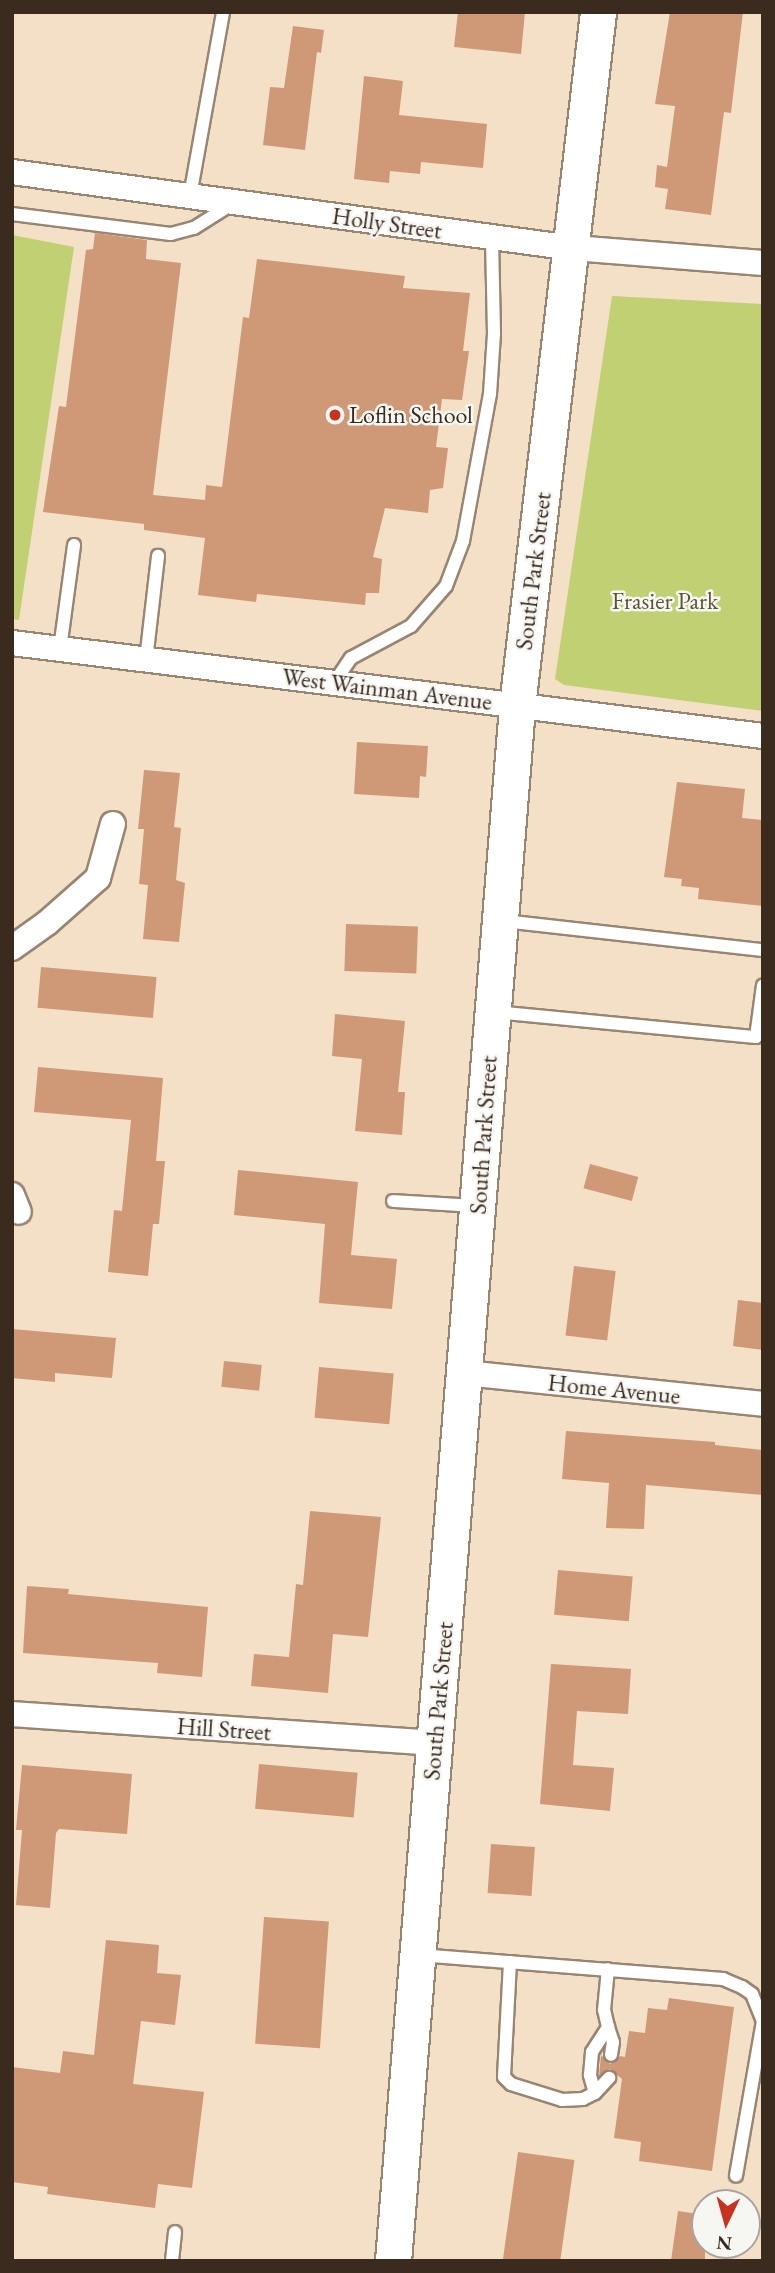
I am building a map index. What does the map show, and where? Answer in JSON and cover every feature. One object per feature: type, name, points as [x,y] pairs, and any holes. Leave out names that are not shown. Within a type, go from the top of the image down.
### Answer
[{"type":"main road","name":"South Park Street","points":[[393,2261],[517,706],[573,248],[598,12]]},
{"type":"street","name":"Holly Street","points":[[12,172],[573,248],[763,263]]},
{"type":"street","name":"West Wainman Avenue","points":[[12,643],[763,736]]},
{"type":"street","points":[[12,948],[47,923],[98,878],[113,824]]},
{"type":"street","name":"Home Avenue","points":[[465,1373],[763,1404]]},
{"type":"street","name":"Hill Street","points":[[12,1714],[435,1744]]},
{"type":"lane","points":[[190,196],[223,12]]},
{"type":"lane","points":[[12,214],[171,233],[194,228],[235,202]]},
{"type":"lane","points":[[334,683],[351,658],[411,626],[446,586],[463,541],[490,394],[494,334],[492,237]]},
{"type":"lane","points":[[60,649],[74,545]]},
{"type":"lane","points":[[146,660],[158,556]]},
{"type":"lane","points":[[499,921],[763,950]]},
{"type":"lane","points":[[492,1012],[756,1037],[763,985]]},
{"type":"lane","points":[[393,1201],[478,1206]]},
{"type":"lane","points":[[418,1955],[723,1979],[752,1994],[760,2007],[762,2033],[736,2176]]},
{"type":"lane","points":[[510,1962],[504,2077],[511,2084],[562,2100],[583,2099],[595,2093],[609,2078]]},
{"type":"lane","points":[[608,1969],[604,2010],[613,2042],[611,2055]]},
{"type":"lane","points":[[595,2093],[590,2075],[592,2052],[608,2027]]},
{"type":"lane","points":[[172,2261],[175,2232]]},
{"type":"green space","points":[[12,235],[74,247],[19,620],[12,619]]},
{"type":"green space","name":"Frasier Park","points":[[612,296],[763,304],[763,711],[564,685],[555,679]]},
{"type":"building","points":[[458,12],[525,12],[521,54],[454,47]]},
{"type":"building","points":[[670,12],[743,12],[731,113],[724,112],[711,215],[665,209],[668,189],[655,187],[657,165],[667,167],[675,106],[655,104]]},
{"type":"building","points":[[293,26],[324,30],[321,53],[317,52],[305,150],[263,145],[270,87],[284,88]]},
{"type":"building","points":[[364,76],[403,81],[399,115],[487,124],[483,168],[421,162],[420,174],[390,171],[389,183],[354,179]]},
{"type":"building","name":"Loflin School","points":[[95,233],[147,240],[146,259],[181,263],[153,495],[205,500],[206,485],[222,487],[243,317],[249,318],[257,259],[405,276],[403,288],[470,293],[463,351],[469,351],[462,400],[442,399],[436,447],[448,448],[443,488],[430,490],[428,513],[385,508],[373,557],[382,559],[379,593],[366,593],[365,605],[257,594],[256,602],[198,595],[205,538],[144,530],[144,524],[43,512],[59,406],[66,407],[86,250],[93,249]]},
{"type":"building","points":[[357,742],[428,746],[426,777],[420,776],[419,798],[354,794]]},
{"type":"building","points":[[144,770],[180,773],[174,827],[181,828],[176,880],[185,883],[179,942],[143,939],[148,885],[139,884],[144,829],[138,829]]},
{"type":"building","points":[[677,782],[745,789],[742,818],[763,820],[763,906],[698,899],[699,888],[681,886],[682,879],[664,877]]},
{"type":"building","points":[[346,924],[418,927],[416,973],[344,971]]},
{"type":"building","points":[[41,967],[157,977],[153,1018],[37,1008]]},
{"type":"building","points":[[335,1014],[405,1021],[398,1092],[405,1092],[402,1135],[355,1131],[362,1059],[332,1056]]},
{"type":"building","points":[[38,1067],[163,1078],[156,1161],[165,1161],[159,1224],[153,1224],[148,1276],[108,1272],[114,1210],[122,1211],[131,1120],[34,1112]]},
{"type":"building","points":[[590,1164],[638,1177],[632,1201],[584,1188]]},
{"type":"building","points":[[238,1170],[358,1182],[351,1255],[397,1259],[392,1309],[319,1303],[325,1224],[234,1215]]},
{"type":"building","points":[[574,1266],[616,1271],[607,1341],[565,1335]]},
{"type":"building","points":[[738,1300],[763,1303],[763,1350],[733,1346]]},
{"type":"building","points":[[12,1329],[116,1338],[112,1378],[55,1373],[55,1382],[12,1378]]},
{"type":"building","points":[[224,1361],[262,1365],[259,1391],[221,1387]]},
{"type":"building","points":[[319,1367],[394,1374],[389,1424],[315,1418]]},
{"type":"building","points":[[566,1431],[715,1442],[715,1445],[763,1450],[763,1495],[646,1485],[644,1529],[606,1528],[609,1483],[562,1479]]},
{"type":"building","points":[[310,1511],[381,1517],[368,1637],[333,1634],[328,1693],[251,1686],[254,1654],[289,1657],[296,1584],[303,1585]]},
{"type":"building","points":[[558,1570],[633,1577],[629,1621],[554,1615]]},
{"type":"building","points":[[27,1586],[69,1589],[68,1594],[208,1607],[202,1677],[157,1673],[158,1663],[23,1653]]},
{"type":"building","points":[[551,1664],[631,1669],[628,1714],[577,1711],[573,1765],[614,1768],[610,1811],[540,1804]]},
{"type":"building","points":[[259,1764],[358,1773],[354,1817],[255,1809]]},
{"type":"building","points":[[22,1765],[132,1774],[127,1834],[59,1829],[56,1833],[50,1908],[16,1905],[22,1830],[16,1830]]},
{"type":"building","points":[[491,1844],[535,1847],[531,1896],[488,1893]]},
{"type":"building","points":[[264,1917],[329,1922],[320,2048],[255,2044]]},
{"type":"building","points":[[106,1940],[159,1945],[157,1973],[181,1975],[175,2025],[141,2021],[133,2084],[204,2092],[192,2188],[158,2184],[155,2208],[47,2194],[48,2187],[12,2182],[12,2067],[60,2073],[63,2051],[94,2055]]},
{"type":"building","points":[[669,1998],[734,2007],[712,2171],[639,2161],[641,2142],[614,2138],[622,2079],[610,2069],[599,2076],[601,2055],[610,2064],[620,2056],[625,2057],[629,2031],[645,2033],[648,2008],[667,2010]]},
{"type":"building","points":[[518,2152],[574,2160],[560,2261],[503,2261]]},
{"type":"building","points":[[678,2211],[691,2213],[691,2259],[705,2261],[671,2261]]},
{"type":"place","name":"Loflin School","points":[[335,415]]}]
